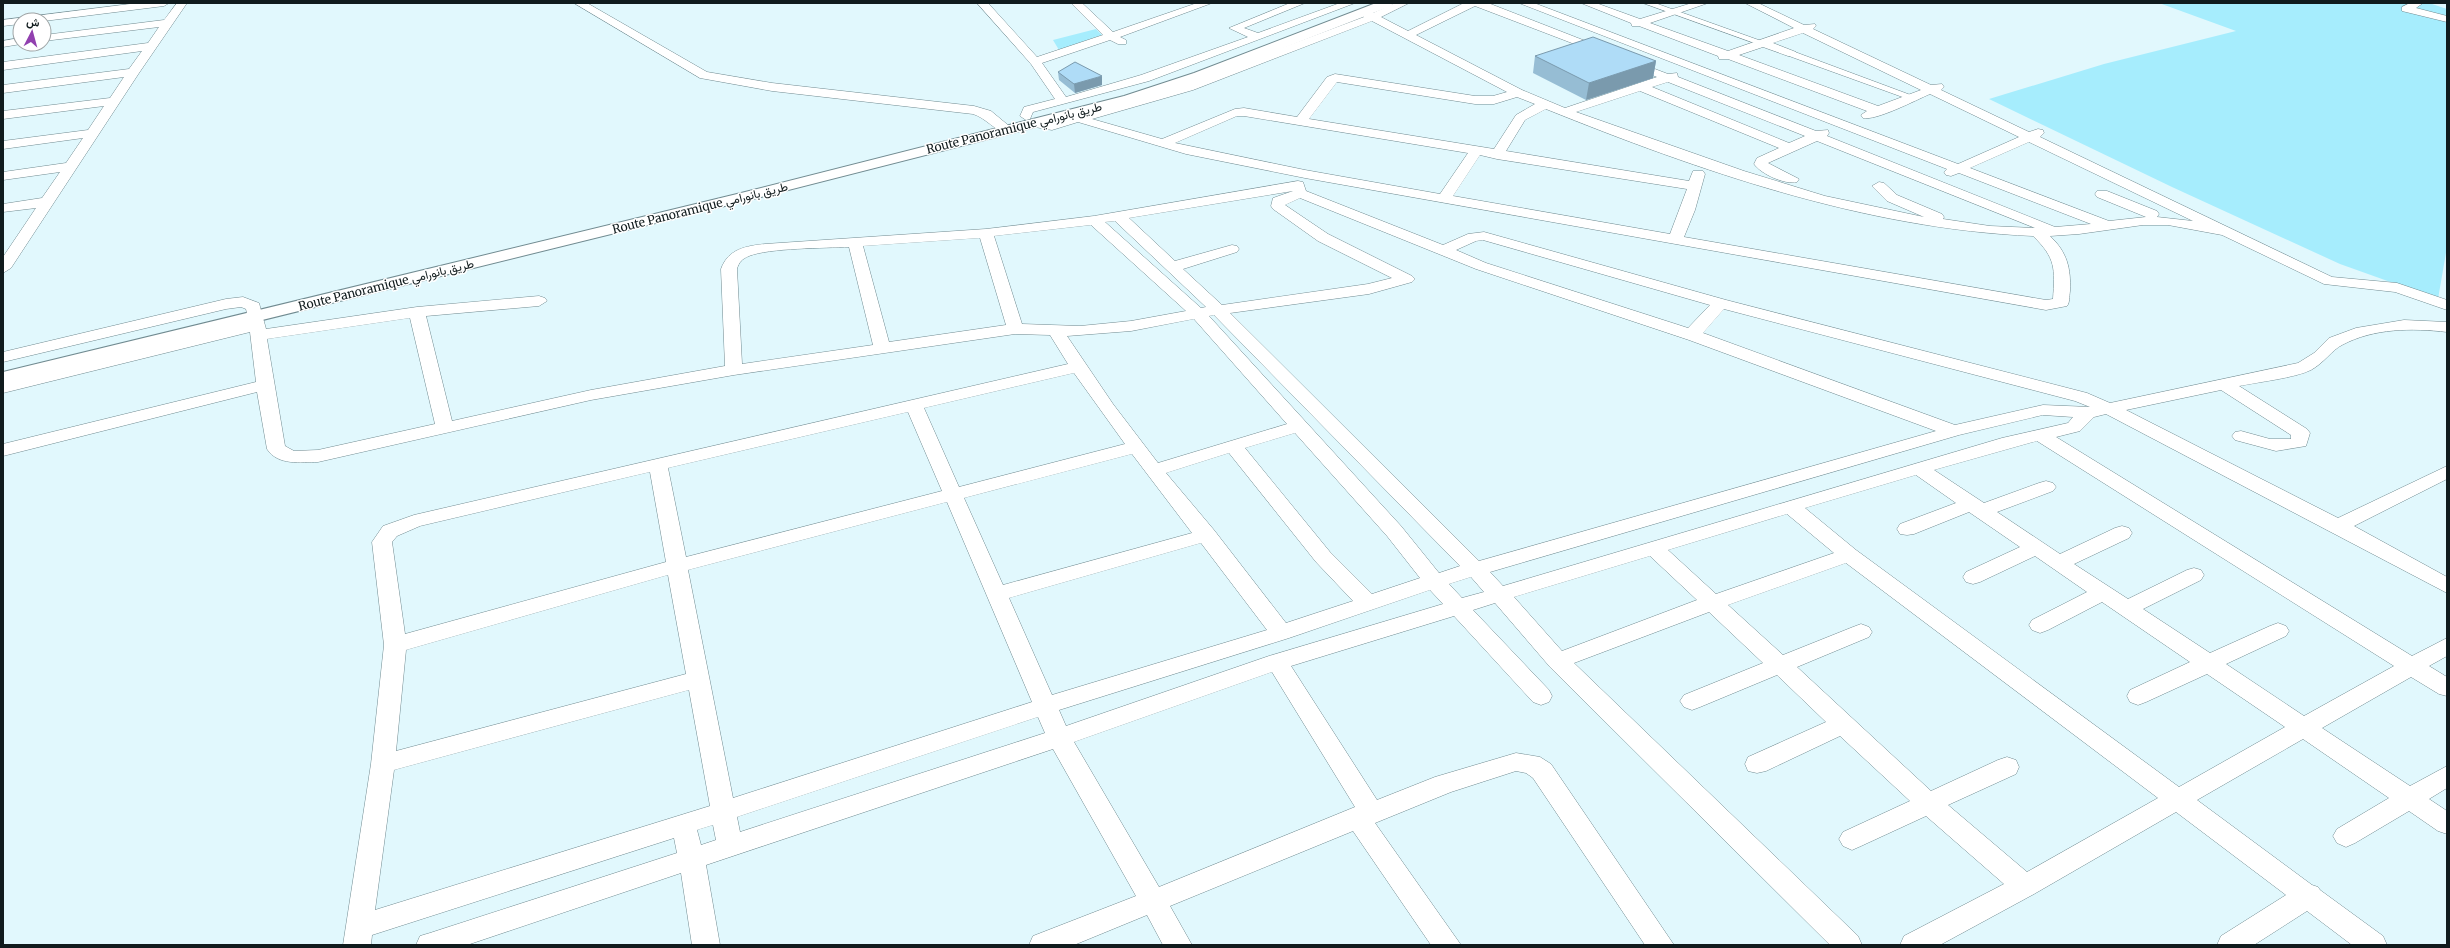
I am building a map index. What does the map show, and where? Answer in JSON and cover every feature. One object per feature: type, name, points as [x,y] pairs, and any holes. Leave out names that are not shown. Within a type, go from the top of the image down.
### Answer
[{"type":"street","points":[[52,17],[164,3]]},
{"type":"street","points":[[3,268],[133,72],[182,3]]},
{"type":"street","points":[[579,3],[704,75],[772,88],[974,110],[987,114],[1003,126]]},
{"type":"street","points":[[982,3],[1035,62],[1063,101]]},
{"type":"street","points":[[1076,3],[1112,37],[1130,43],[1112,50]]},
{"type":"street","points":[[1169,3],[1181,12]]},
{"type":"street","points":[[1035,62],[1112,37],[1207,3]]},
{"type":"street","points":[[1259,38],[1234,28],[1300,3]]},
{"type":"street","name":"Route Panoramique طريق بانورامي","points":[[3,378],[257,321],[1003,126],[1177,84],[1355,8],[1387,3]]},
{"type":"street","points":[[1355,8],[1189,87],[1080,119],[1049,126],[1030,120],[1030,109],[1129,83],[1259,38],[1355,8],[1404,3]]},
{"type":"street","points":[[1408,35],[1472,3]]},
{"type":"street","points":[[1478,3],[1929,180],[2057,232]]},
{"type":"street","points":[[1524,3],[2108,226]]},
{"type":"street","points":[[1586,3],[1878,111]]},
{"type":"street","points":[[1647,3],[1763,43],[1911,97]]},
{"type":"street","points":[[1579,42],[1703,3]]},
{"type":"street","points":[[1750,3],[1804,29],[1938,87]]},
{"type":"street","points":[[1772,3],[1938,87],[2199,211],[2229,232],[2330,281],[2362,283],[2397,288],[2447,305]]},
{"type":"street","points":[[2418,3],[2406,9],[2447,19]]},
{"type":"street","points":[[1355,8],[1518,93],[1564,112],[1702,161],[1793,191],[1902,218],[1960,227],[2057,232],[2108,226],[2180,208]]},
{"type":"street","points":[[52,37],[168,23]]},
{"type":"street","points":[[1564,112],[1668,78],[1727,55],[1816,24]]},
{"type":"street","points":[[3,66],[151,46]]},
{"type":"street","points":[[3,89],[133,72]]},
{"type":"street","points":[[1301,121],[1331,80],[1335,78],[1476,100],[1494,100],[1518,93]]},
{"type":"street","points":[[1641,87],[1789,148]]},
{"type":"street","points":[[1793,191],[1801,186],[1799,182],[1767,169],[1761,164],[1762,161],[1843,124],[1938,87]]},
{"type":"street","points":[[3,115],[113,102]]},
{"type":"street","points":[[1497,155],[1520,118],[1529,111],[1546,104]]},
{"type":"street","points":[[1163,143],[1239,113],[1301,121],[1497,155],[1694,186]]},
{"type":"street","points":[[1080,119],[1301,184],[1442,251],[1481,266],[1695,336],[1954,431]]},
{"type":"street","points":[[3,144],[92,133]]},
{"type":"street","points":[[1929,180],[1959,169],[2035,134]]},
{"type":"street","points":[[2035,134],[2180,208],[2218,214],[2362,283]]},
{"type":"street","points":[[1445,197],[1476,151]]},
{"type":"street","points":[[1676,238],[1688,210],[1702,161]]},
{"type":"street","points":[[3,176],[70,166]]},
{"type":"street","points":[[3,357],[226,304],[243,302],[257,321],[265,385],[276,449],[291,457],[318,456],[444,426],[591,395],[734,370],[1015,329],[1101,330],[1197,313],[1369,289],[1407,279],[1369,262],[1310,229],[1278,206],[1278,201],[1301,184]]},
{"type":"street","points":[[734,370],[729,269],[734,258],[753,250],[986,233],[1094,220],[1301,184],[1445,197],[2046,305],[2061,303],[2063,267],[2060,256],[2054,248],[2037,232]]},
{"type":"street","points":[[1879,186],[1892,198],[1960,227]]},
{"type":"street","points":[[2148,192],[2152,200],[2149,216]]},
{"type":"street","points":[[2102,194],[2149,216],[2229,232]]},
{"type":"street","points":[[3,208],[47,202]]},
{"type":"street","points":[[2168,221],[2199,211]]},
{"type":"street","points":[[1118,216],[1218,310],[1475,569],[1498,595],[1516,612],[1558,662],[1848,945]]},
{"type":"street","points":[[1094,220],[1197,313],[1394,530],[1434,581],[1456,606],[1541,696]]},
{"type":"street","points":[[986,233],[1015,329]]},
{"type":"street","points":[[1442,251],[1473,237],[1484,236],[1720,303],[2081,397],[2108,408],[2338,526],[2447,586]]},
{"type":"street","points":[[855,243],[882,348]]},
{"type":"street","points":[[1172,267],[1232,249]]},
{"type":"street","points":[[3,388],[257,321],[417,312],[539,301]]},
{"type":"street","points":[[1695,336],[1694,332],[1720,303]]},
{"type":"street","points":[[417,312],[444,426]]},
{"type":"street","name":"Route Panoramique طريق بانورامي","points":[[3,366],[257,321]]},
{"type":"street","points":[[1078,367],[414,521],[390,531],[382,542],[395,645],[383,764],[358,936],[684,824],[1045,706],[1281,633],[1434,581],[1475,569],[1954,431],[2042,410],[2088,413],[2304,367],[2323,355],[2333,343],[2353,334],[2392,325],[2422,324],[2447,327]]},
{"type":"street","points":[[1054,329],[1078,367],[1136,447],[1207,535],[1281,633]]},
{"type":"street","points":[[2224,384],[2301,433],[2300,442],[2284,446],[2264,445],[2241,436]]},
{"type":"street","points":[[3,450],[265,385]]},
{"type":"street","points":[[914,405],[1059,738],[1154,900],[1178,945]]},
{"type":"street","points":[[430,945],[1059,738],[1277,662],[1456,606],[1498,595],[1790,506],[2040,435],[2074,427],[2088,413]]},
{"type":"street","points":[[1154,470],[1298,426]]},
{"type":"street","points":[[2040,435],[2447,688]]},
{"type":"street","points":[[1233,446],[1323,557],[1368,604]]},
{"type":"street","points":[[395,645],[677,566],[1136,447]]},
{"type":"street","points":[[658,465],[730,846]]},
{"type":"street","points":[[1919,469],[2447,824]]},
{"type":"street","points":[[2338,526],[2447,472]]},
{"type":"street","points":[[1908,529],[2046,487]]},
{"type":"street","points":[[1790,506],[1849,554],[2309,895],[2373,945]]},
{"type":"street","points":[[2058,563],[2122,534]]},
{"type":"street","points":[[996,594],[1207,535]]},
{"type":"street","points":[[1654,548],[1714,602],[1779,665],[1928,803],[2025,886]]},
{"type":"street","points":[[1973,577],[2036,548]]},
{"type":"street","points":[[1558,662],[1714,602],[1849,554]]},
{"type":"street","points":[[2126,609],[2194,575]]},
{"type":"street","points":[[2040,625],[2102,593]]},
{"type":"street","points":[[2138,696],[2278,631]]},
{"type":"street","points":[[1692,701],[1861,632]]},
{"type":"street","points":[[1914,945],[2025,886],[2447,646]]},
{"type":"street","points":[[1277,662],[1364,814],[1446,945]]},
{"type":"street","points":[[383,764],[698,678]]},
{"type":"street","points":[[1757,764],[1843,724]]},
{"type":"street","points":[[1043,945],[1364,814],[1444,784],[1516,762],[1531,764],[1542,771],[1660,945]]},
{"type":"street","points":[[1852,839],[2008,767]]},
{"type":"street","points":[[2346,836],[2410,800],[2447,776]]},
{"type":"street","points":[[684,824],[692,859],[706,945]]},
{"type":"street","points":[[2232,945],[2309,895]]},
{"type":"shaded area","points":[[2159,3],[2429,3],[2447,9],[2447,247],[2438,299],[2340,264],[2172,187],[1989,99],[2104,64],[2236,31]]},
{"type":"shaded area","points":[[1096,29],[1102,35],[1059,50],[1053,40]]},
{"type":"building","points":[[1593,37],[1656,61],[1589,83],[1535,56]]},
{"type":"building","points":[[1075,62],[1102,76],[1074,84],[1058,72]]}]
